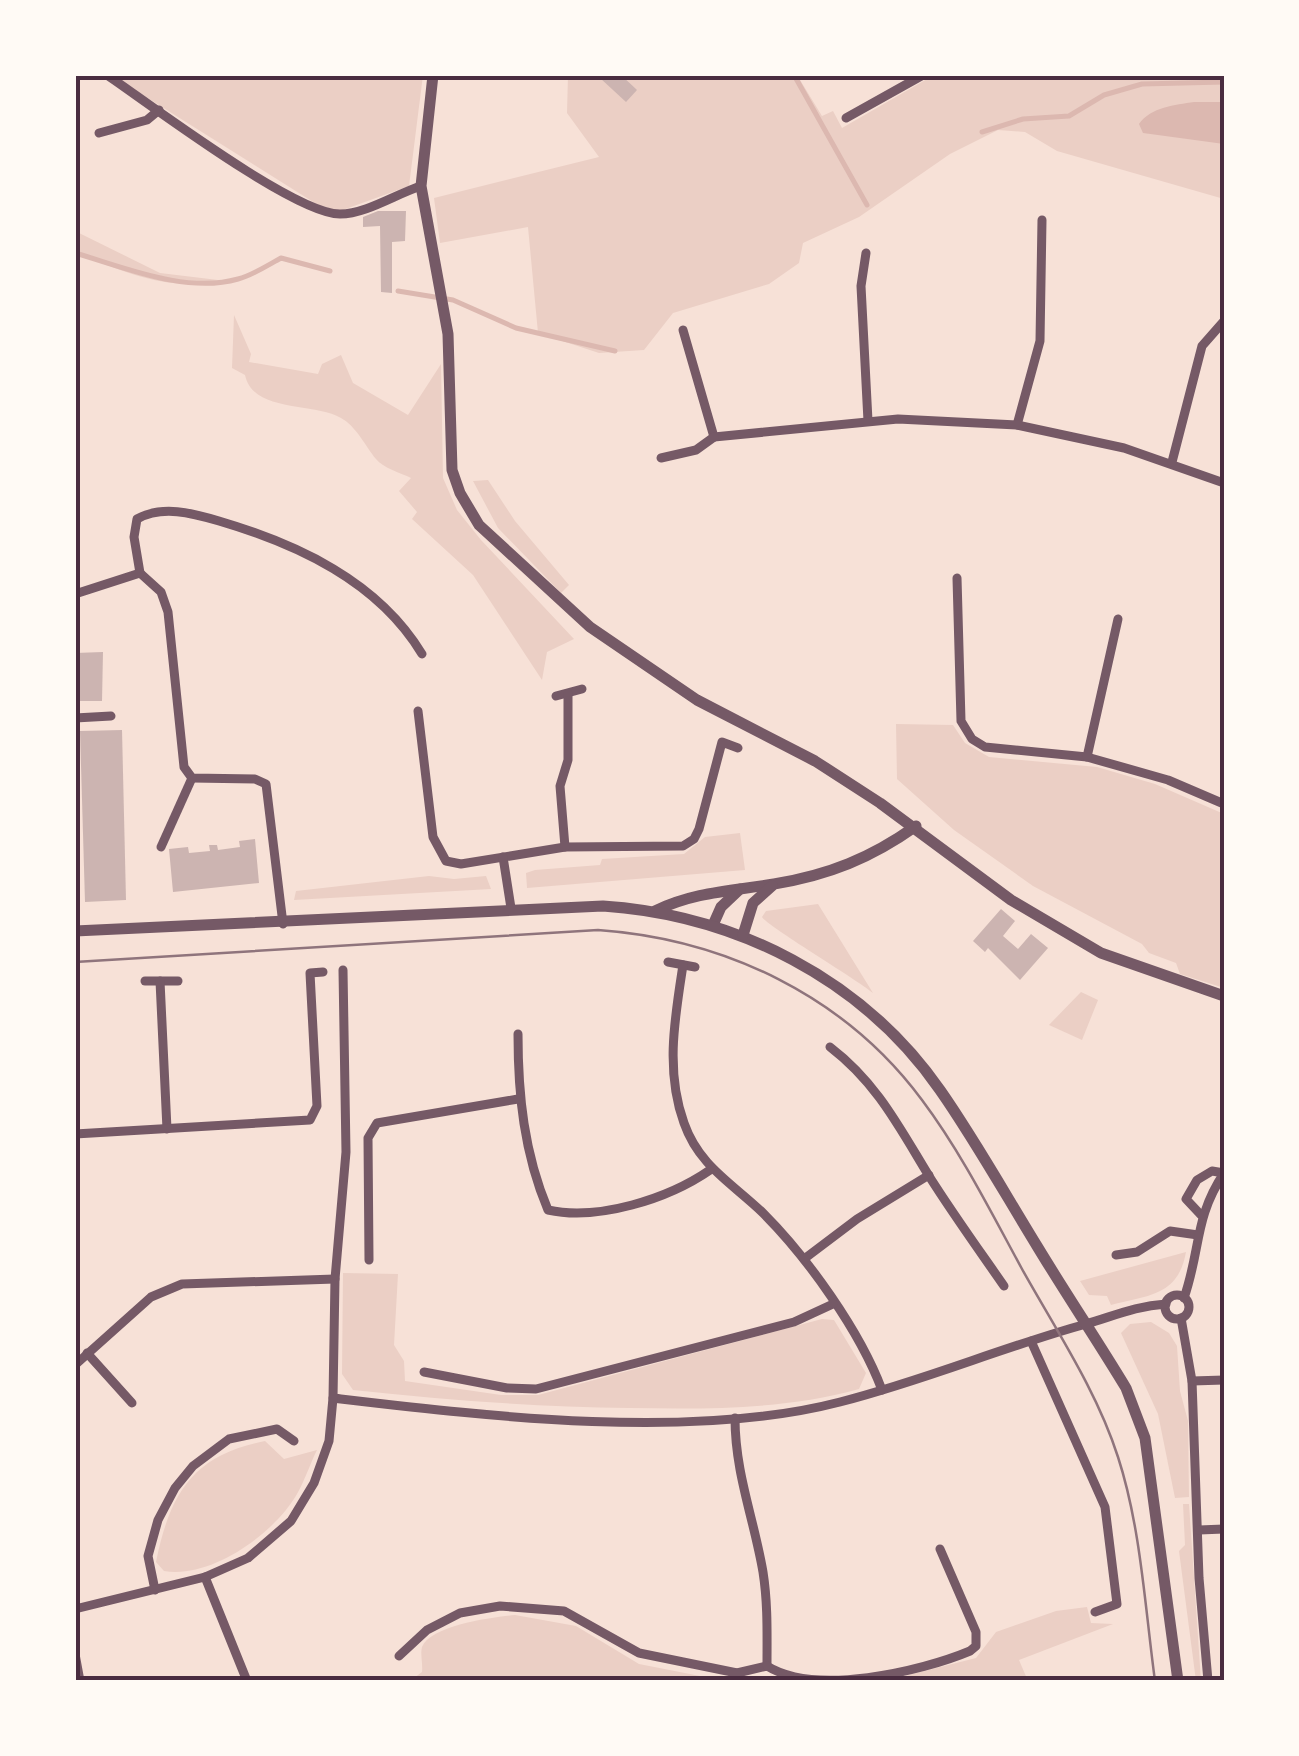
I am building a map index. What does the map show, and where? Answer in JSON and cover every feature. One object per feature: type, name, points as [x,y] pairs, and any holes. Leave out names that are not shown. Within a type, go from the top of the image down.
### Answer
[{"type":"street","points":[[107,75],[293,198],[328,213],[344,215],[421,186]]},
{"type":"street","points":[[432,75],[421,186],[446,324],[452,470],[460,494],[479,525],[554,598],[648,668],[698,700],[815,761],[916,826],[1011,900],[1101,953],[1224,996]]},
{"type":"street","points":[[846,118],[923,75]]},
{"type":"street","points":[[99,133],[147,120],[159,110]]},
{"type":"street","points":[[1018,424],[1040,341],[1042,220]]},
{"type":"street","points":[[866,253],[861,326],[868,421]]},
{"type":"street","points":[[1172,462],[1202,346],[1224,321]]},
{"type":"street","points":[[683,330],[714,437]]},
{"type":"street","points":[[661,458],[696,450],[714,437],[868,421],[1018,424],[1172,462],[1224,483]]},
{"type":"street","points":[[161,847],[192,778],[182,752],[168,612],[160,592],[140,572],[134,537],[137,518],[154,510],[257,532],[313,555],[350,580],[411,636],[422,654]]},
{"type":"street","points":[[75,594],[140,572]]},
{"type":"street","points":[[957,578],[963,727],[972,739],[998,750],[1087,757],[1168,780],[1224,804]]},
{"type":"street","points":[[1087,757],[1118,618]]},
{"type":"street","points":[[556,696],[582,689]]},
{"type":"street","points":[[565,847],[560,786],[568,760],[568,694]]},
{"type":"street","points":[[418,711],[438,851],[446,861],[461,864],[565,847],[683,846],[694,839],[722,742],[738,748]]},
{"type":"street","points":[[75,718],[111,716]]},
{"type":"street","points":[[192,778],[255,779],[266,784],[284,924]]},
{"type":"street","points":[[655,911],[682,898],[776,884],[860,862],[916,826]]},
{"type":"street","points":[[504,857],[510,908]]},
{"type":"street","points":[[744,935],[753,903],[776,884]]},
{"type":"street","points":[[713,924],[720,907],[741,888]]},
{"type":"street","points":[[75,931],[603,906],[655,911],[744,935],[844,992],[922,1066],[1126,1388],[1145,1438],[1178,1681]]},
{"type":"street","points":[[668,962],[695,966]]},
{"type":"street","points":[[683,964],[674,1023],[673,1076],[684,1124],[710,1170],[762,1212],[804,1259],[882,1390]]},
{"type":"street","points":[[75,1609],[205,1578],[248,1558],[290,1521],[314,1483],[329,1441],[334,1398],[334,1279],[346,1152],[343,970]]},
{"type":"street","points":[[75,1134],[306,1122],[317,1106],[310,973],[323,972]]},
{"type":"street","points":[[160,981],[167,1129]]},
{"type":"street","points":[[145,982],[178,982]]},
{"type":"street","points":[[518,1034],[518,1099],[536,1182],[548,1210],[568,1214],[640,1201],[686,1187],[710,1170]]},
{"type":"street","points":[[830,1047],[855,1066],[892,1109],[929,1175],[1004,1286]]},
{"type":"street","points":[[369,1260],[368,1138],[377,1122],[518,1099]]},
{"type":"street","points":[[1181,1318],[1189,1310],[1184,1298],[1194,1270],[1202,1215],[1224,1173],[1212,1170],[1196,1180],[1186,1199],[1202,1215]]},
{"type":"street","points":[[804,1259],[856,1219],[929,1175]]},
{"type":"street","points":[[1116,1255],[1137,1252],[1170,1231],[1198,1234]]},
{"type":"street","points":[[75,1365],[151,1296],[182,1284],[334,1279]]},
{"type":"street","points":[[334,1398],[523,1418],[735,1418],[838,1403],[1088,1324],[1117,1310],[1166,1304],[1175,1295],[1184,1298]]},
{"type":"street","points":[[424,1372],[507,1388],[566,1384],[794,1322],[833,1304]]},
{"type":"street","points":[[1166,1304],[1170,1317],[1181,1318]]},
{"type":"street","points":[[1181,1318],[1192,1382],[1208,1681]]},
{"type":"street","points":[[1031,1342],[1105,1508],[1117,1604],[1094,1612]]},
{"type":"street","points":[[87,1354],[132,1404]]},
{"type":"street","points":[[1192,1382],[1224,1380]]},
{"type":"street","points":[[735,1418],[743,1499],[760,1556],[768,1610],[767,1666]]},
{"type":"street","points":[[155,1590],[148,1556],[158,1520],[193,1466],[230,1439],[278,1429],[294,1441]]},
{"type":"street","points":[[1200,1530],[1224,1529]]},
{"type":"street","points":[[399,1656],[427,1630],[460,1613],[500,1606],[564,1611],[639,1653],[737,1673],[767,1666],[789,1678],[811,1681],[891,1672],[970,1652],[977,1639],[940,1549]]},
{"type":"street","points":[[205,1578],[247,1681]]},
{"type":"street","points":[[75,1654],[80,1681]]},
{"type":"shaded area","points":[[111,75],[423,75],[409,186],[340,211],[318,205]]},
{"type":"shaded area","points":[[568,75],[797,75],[822,116],[833,111],[842,128],[934,75],[1224,75],[1224,199],[1057,151],[1025,132],[998,130],[950,154],[859,217],[803,243],[799,263],[769,284],[673,313],[644,350],[599,353],[538,333],[528,227],[440,243],[434,198],[599,157],[567,113]]},
{"type":"shaded area","points":[[1194,102],[1224,102],[1224,144],[1143,133],[1139,124],[1150,114]]},
{"type":"shaded area","points":[[75,231],[160,273],[218,280],[182,284],[127,272],[75,251]]},
{"type":"shaded area","points":[[234,315],[251,354],[249,362],[318,374],[322,364],[341,355],[353,383],[408,415],[441,364],[443,478],[457,510],[574,639],[547,652],[542,680],[473,575],[412,519],[417,512],[399,491],[411,478],[379,462],[341,418],[260,396],[245,375],[232,368]]},
{"type":"shaded area","points":[[488,480],[515,521],[569,585],[561,593],[498,528],[473,481]]},
{"type":"shaded area","points":[[896,724],[953,725],[965,743],[989,757],[1097,767],[1155,784],[1224,814],[1224,988],[1180,974],[1176,963],[1149,953],[1142,944],[1033,886],[954,830],[897,779]]},
{"type":"shaded area","points":[[740,833],[745,870],[527,888],[526,873],[535,870],[600,865],[602,859],[684,854],[705,837]]},
{"type":"shaded area","points":[[429,876],[486,876],[491,889],[294,900],[296,891]]},
{"type":"shaded area","points":[[818,904],[873,993],[762,917],[766,911]]},
{"type":"shaded area","points":[[1081,992],[1098,1000],[1082,1040],[1049,1025]]},
{"type":"shaded area","points":[[1186,1252],[1176,1278],[1148,1296],[1111,1305],[1107,1296],[1089,1295],[1080,1281]]},
{"type":"shaded area","points":[[343,1273],[398,1274],[394,1345],[404,1361],[405,1381],[501,1395],[538,1395],[822,1319],[834,1320],[866,1373],[859,1389],[831,1396],[774,1405],[716,1408],[525,1405],[353,1390],[342,1374]]},
{"type":"shaded area","points":[[1151,1322],[1169,1333],[1177,1346],[1180,1391],[1188,1421],[1189,1497],[1175,1498],[1158,1414],[1121,1333],[1130,1324]]},
{"type":"shaded area","points":[[265,1441],[284,1459],[317,1450],[287,1509],[257,1538],[221,1561],[182,1572],[164,1571],[156,1562],[162,1538],[178,1497],[189,1481],[220,1456]]},
{"type":"shaded area","points":[[1183,1504],[1189,1504],[1201,1681],[1196,1681],[1179,1551],[1185,1545]]},
{"type":"shaded area","points":[[1087,1607],[1091,1623],[1113,1624],[1019,1660],[1028,1681],[885,1681],[976,1658],[996,1632],[1056,1611]]},
{"type":"shaded area","points":[[515,1615],[576,1626],[639,1664],[700,1676],[778,1681],[468,1676],[410,1681],[422,1672],[422,1647],[437,1633]]},
{"type":"building","points":[[621,75],[637,90],[626,102],[600,78]]},
{"type":"building","points":[[378,211],[406,211],[405,241],[392,242],[392,293],[381,292],[380,226],[363,227],[363,217]]},
{"type":"building","points":[[103,652],[102,701],[75,701],[75,653]]},
{"type":"building","points":[[122,730],[126,900],[85,902],[80,731]]},
{"type":"building","points":[[255,839],[259,883],[173,892],[169,849],[188,847],[189,853],[210,851],[209,845],[217,845],[218,850],[240,847],[239,841]]},
{"type":"building","points":[[1001,909],[1015,921],[1003,936],[1018,949],[1031,934],[1048,948],[1020,980],[988,948],[985,952],[973,941]]},
{"type":"waterway","points":[[794,75],[867,205]]},
{"type":"waterway","points":[[982,132],[1023,119],[1069,116],[1104,95],[1142,84],[1224,82]]},
{"type":"waterway","points":[[75,253],[155,277],[197,283],[238,279],[281,258],[330,271]]},
{"type":"waterway","points":[[398,291],[453,300],[516,328],[615,351]]},
{"type":"tram line","points":[[75,962],[598,930],[645,936],[736,960],[819,1003],[891,1063],[922,1100],[975,1183],[1087,1385],[1109,1432],[1126,1484],[1155,1681]]}]
